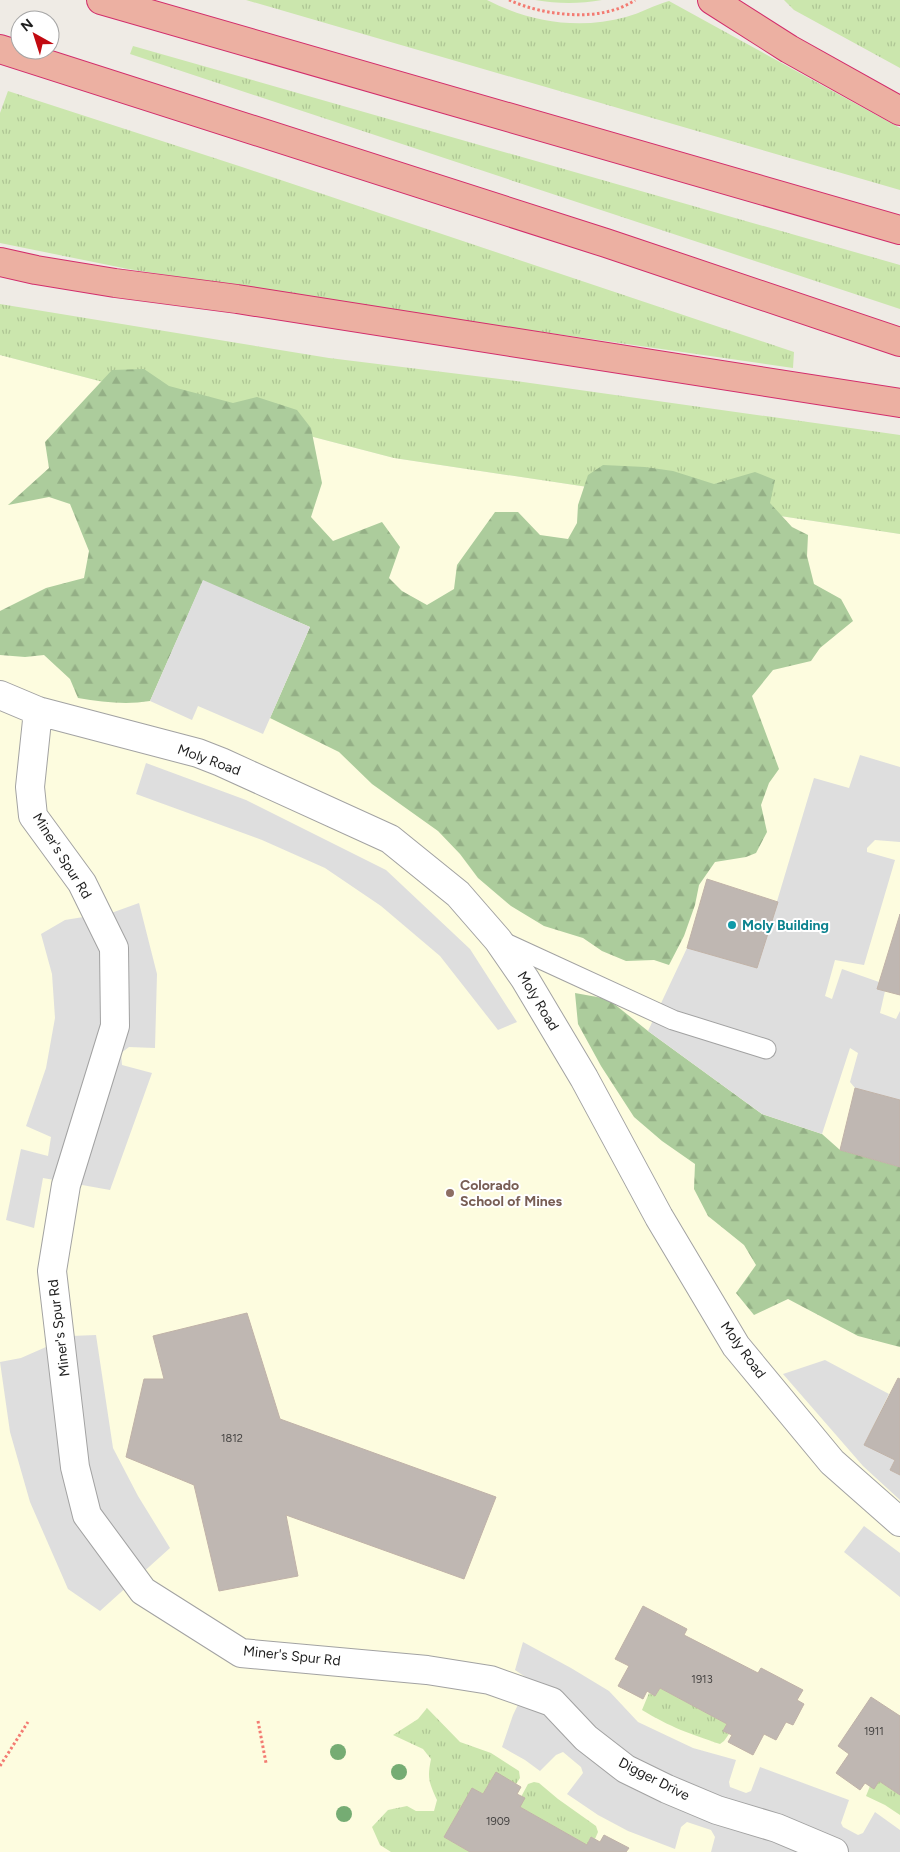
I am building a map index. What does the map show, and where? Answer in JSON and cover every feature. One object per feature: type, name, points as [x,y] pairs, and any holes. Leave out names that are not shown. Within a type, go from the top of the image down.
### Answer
[{"type":"highway","points":[[100,0],[900,230]]},
{"type":"highway","points":[[712,0],[789,49],[900,111]]},
{"type":"highway","points":[[0,49],[596,240],[900,342]]},
{"type":"highway","points":[[0,262],[106,282],[236,300],[900,403]]},
{"type":"street","name":"Moly Road","points":[[0,695],[38,711],[198,753],[221,762],[390,839],[458,894],[498,940],[525,979],[564,1045],[659,1217],[736,1346],[832,1462],[900,1522]]},
{"type":"street","name":"Miner's Spur Rd","points":[[38,711],[30,787],[33,816],[82,883],[114,948],[115,1026],[66,1185],[52,1271],[75,1467],[87,1514],[143,1591],[240,1653],[427,1670],[490,1680]]},
{"type":"street","name":"Digger Drive","points":[[490,1680],[552,1702],[586,1738],[626,1769],[667,1790],[717,1810],[777,1828],[834,1852]]},
{"type":"lane","points":[[498,940],[673,1020],[766,1048]]},
{"type":"path","points":[[508,0],[538,10],[573,15],[603,12],[628,5],[636,0]]},
{"type":"path","points":[[258,1721],[266,1764]]},
{"type":"path","points":[[0,1766],[28,1722]]},
{"type":"shaded area","name":"Colorado School of Mines","points":[[0,355],[394,458],[900,534],[900,1852],[0,1852]]},
{"type":"shaded area","points":[[203,580],[310,627],[263,734],[198,706],[192,720],[150,701]]},
{"type":"shaded area","points":[[860,755],[900,767],[900,842],[875,840],[867,848],[867,852],[895,860],[864,965],[835,960],[825,996],[832,999],[842,969],[879,982],[877,989],[885,991],[880,1013],[896,1019],[900,1011],[900,1100],[855,1088],[850,1082],[858,1053],[850,1048],[822,1134],[762,1114],[648,1031],[687,948],[757,968],[814,778],[849,788]]},
{"type":"shaded area","points":[[146,763],[246,800],[386,870],[470,949],[517,1022],[498,1030],[440,956],[381,906],[325,868],[262,840],[136,794]]},
{"type":"shaded area","points":[[139,903],[157,974],[155,1048],[129,1047],[121,1053],[122,1065],[152,1073],[110,1190],[43,1178],[34,1228],[6,1220],[21,1149],[48,1156],[51,1137],[26,1126],[46,1068],[55,1018],[52,974],[41,934],[65,920],[114,912]]},
{"type":"shaded area","points":[[96,1335],[113,1448],[138,1496],[170,1548],[100,1611],[68,1589],[30,1502],[10,1432],[0,1362],[21,1358],[71,1336]]},
{"type":"shaded area","points":[[825,1360],[889,1394],[864,1445],[895,1460],[890,1470],[900,1475],[900,1500],[863,1466],[783,1374]]},
{"type":"shaded area","points":[[864,1526],[900,1553],[900,1597],[844,1552]]},
{"type":"shaded area","points":[[523,1642],[609,1691],[638,1722],[693,1748],[736,1760],[729,1782],[730,1787],[746,1793],[751,1791],[760,1767],[849,1800],[841,1823],[843,1827],[858,1835],[863,1833],[875,1812],[900,1830],[900,1852],[711,1852],[715,1837],[711,1830],[687,1822],[681,1827],[675,1849],[628,1831],[598,1815],[567,1794],[583,1773],[581,1767],[563,1752],[556,1755],[540,1771],[502,1747],[513,1715],[530,1680],[515,1670]]},
{"type":"green space","points":[[246,0],[487,0],[520,14],[555,22],[572,23],[608,21],[626,17],[669,1],[900,128],[900,190]]},
{"type":"green space","points":[[535,0],[602,0],[569,3]]},
{"type":"green space","points":[[784,0],[900,0],[900,68],[794,10]]},
{"type":"green space","points":[[133,46],[900,265],[900,309],[130,54]]},
{"type":"green space","points":[[8,91],[242,167],[794,352],[793,368],[391,310],[128,269],[0,243],[0,113]]},
{"type":"green space","points":[[0,304],[329,358],[516,381],[900,435],[900,534],[394,458],[0,355]]},
{"type":"green space","points":[[144,369],[169,386],[233,403],[257,397],[297,410],[311,428],[322,483],[311,517],[333,541],[382,522],[400,547],[389,578],[402,591],[427,605],[454,589],[457,565],[495,512],[518,512],[540,535],[568,539],[577,523],[578,505],[588,475],[603,465],[645,467],[673,471],[714,484],[755,472],[775,480],[770,503],[792,527],[808,535],[807,556],[814,584],[841,599],[853,621],[820,648],[811,661],[773,670],[752,696],[779,769],[769,783],[761,805],[767,832],[756,853],[746,857],[715,862],[699,885],[695,905],[684,936],[669,965],[654,960],[626,961],[602,951],[583,938],[544,926],[511,906],[478,878],[460,854],[438,831],[372,784],[339,752],[270,718],[310,627],[203,581],[150,701],[132,703],[78,698],[70,679],[44,655],[25,657],[0,655],[0,611],[46,588],[84,578],[89,551],[70,504],[49,497],[8,505],[49,468],[45,442],[112,370]]},
{"type":"green space","points":[[575,993],[608,999],[648,1031],[762,1114],[822,1134],[840,1150],[900,1167],[900,1347],[858,1336],[788,1299],[754,1315],[736,1293],[756,1265],[744,1245],[708,1216],[694,1189],[695,1164],[662,1141],[634,1117],[601,1066],[578,1024]]},
{"type":"green space","points":[[660,1688],[727,1724],[723,1731],[729,1734],[724,1741],[720,1744],[690,1733],[642,1710],[649,1693],[655,1696]]},
{"type":"green space","points":[[427,1708],[460,1742],[491,1753],[519,1771],[520,1778],[516,1784],[496,1773],[483,1794],[472,1788],[444,1837],[470,1852],[391,1852],[380,1845],[372,1827],[388,1810],[407,1806],[416,1811],[434,1811],[437,1800],[430,1780],[431,1759],[423,1749],[393,1735],[418,1719]]},
{"type":"green space","points":[[879,1781],[900,1795],[900,1815],[866,1796],[870,1786]]},
{"type":"green space","points":[[539,1783],[596,1826],[598,1832],[595,1839],[591,1837],[587,1845],[520,1807],[521,1797],[528,1784]]},
{"type":"building","name":"Moly Building","points":[[707,879],[778,902],[757,968],[687,948]]},
{"type":"building","points":[[900,914],[900,995],[877,989]]},
{"type":"building","points":[[855,1088],[900,1100],[900,1167],[840,1150]]},
{"type":"building","points":[[247,1313],[280,1419],[496,1497],[464,1579],[286,1515],[298,1576],[219,1591],[194,1485],[126,1457],[144,1379],[164,1379],[153,1336]]},
{"type":"building","points":[[898,1378],[900,1379],[900,1475],[890,1470],[895,1460],[864,1445]]},
{"type":"building","points":[[643,1606],[687,1629],[684,1635],[758,1673],[761,1668],[803,1690],[797,1700],[804,1704],[793,1725],[786,1722],[776,1740],[764,1734],[753,1755],[728,1742],[732,1735],[723,1731],[727,1724],[660,1688],[655,1696],[647,1691],[643,1699],[618,1686],[629,1666],[615,1659]]},
{"type":"building","points":[[871,1697],[900,1716],[900,1795],[879,1781],[874,1789],[865,1783],[860,1790],[836,1773],[849,1754],[838,1746]]},
{"type":"building","points":[[496,1772],[521,1787],[517,1794],[525,1798],[520,1807],[587,1845],[591,1837],[600,1842],[604,1835],[629,1848],[626,1852],[470,1852],[444,1837],[472,1788],[483,1794]]},
{"type":"place","name":"Moly Building","points":[[732,925]]},
{"type":"place","name":"Colorado School of Mines","points":[[450,1193]]}]
